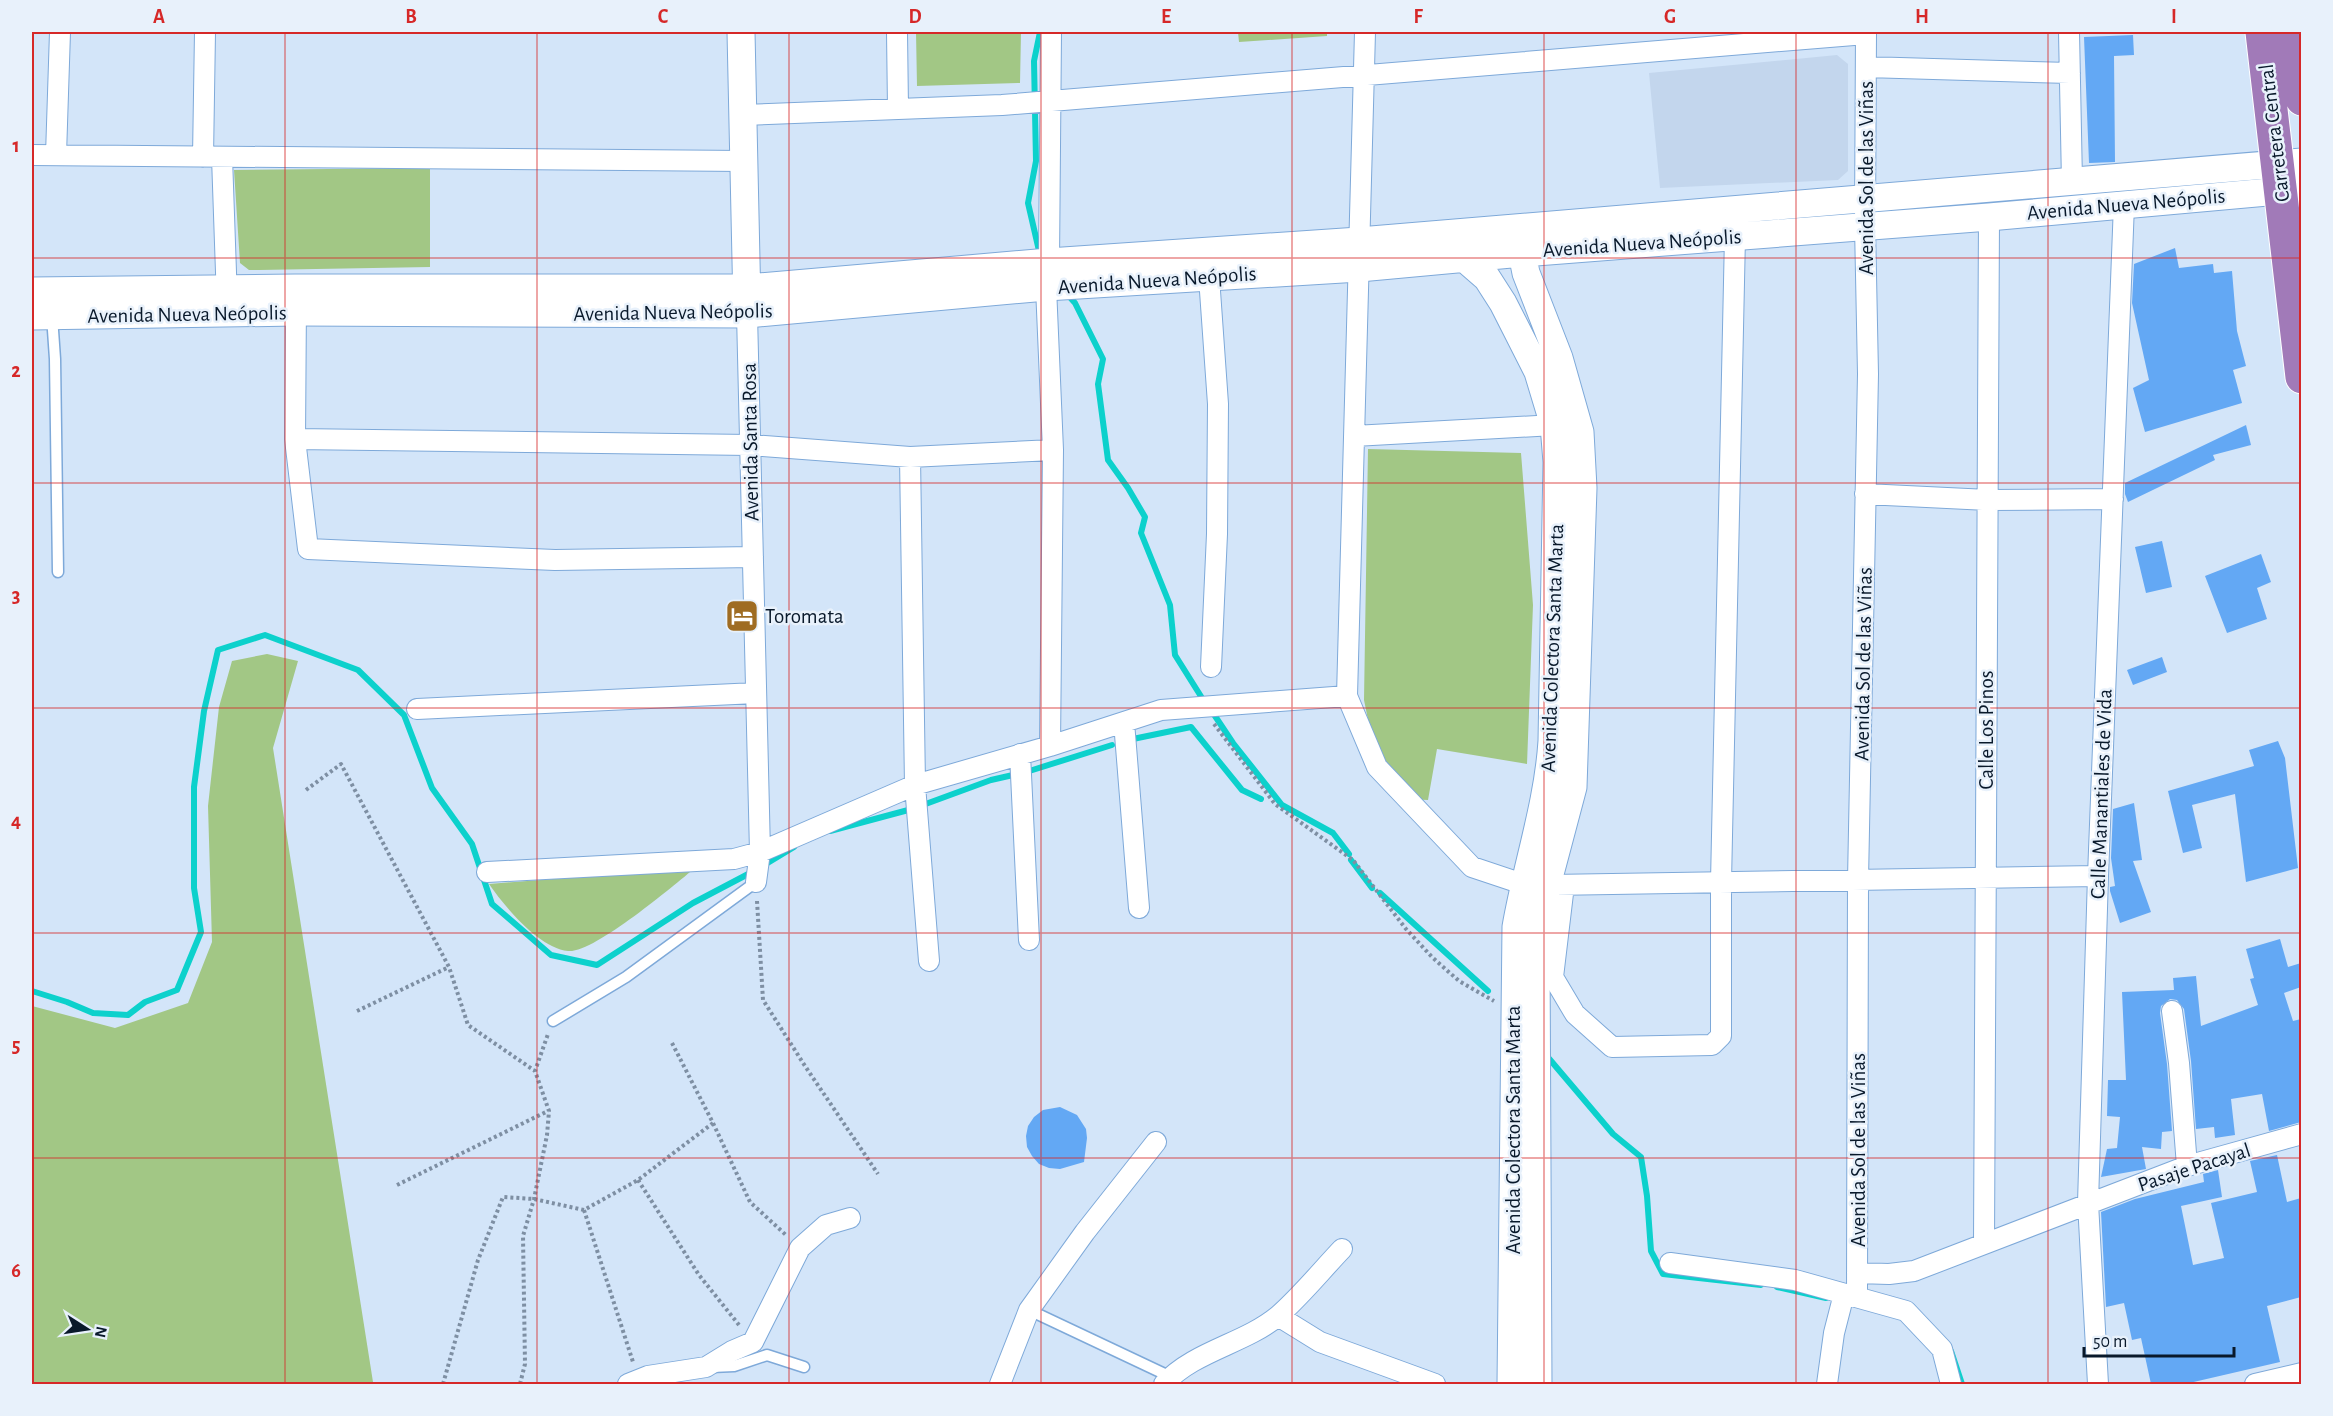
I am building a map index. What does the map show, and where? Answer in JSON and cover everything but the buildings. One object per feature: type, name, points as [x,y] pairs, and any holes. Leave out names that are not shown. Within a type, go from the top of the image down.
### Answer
[{"type":"highway","name":"Carretera Central","points":[[2262,32],[2290,177],[2301,377]]},
{"type":"highway","name":"Carretera Central","points":[[2294,32],[2301,99]]},
{"type":"street","points":[[56,155],[60,32]]},
{"type":"street","points":[[206,32],[212,157],[227,301]]},
{"type":"street","name":"Avenida Santa Rosa","points":[[741,32],[760,852],[756,882]]},
{"type":"street","points":[[897,32],[898,109]]},
{"type":"street","points":[[1050,746],[1053,450],[1048,274],[1051,32]]},
{"type":"street","points":[[1365,32],[1347,696],[1377,767],[1472,867],[1545,884],[2098,876]]},
{"type":"street","points":[[2069,32],[2073,182]]},
{"type":"street","points":[[743,115],[1049,101],[1364,75],[1715,39],[1866,33]]},
{"type":"street","name":"Avenida Sol de las Viñas","points":[[1827,1384],[1834,1333],[1851,1296],[1857,1274],[1858,880],[1868,374],[1865,212],[1866,33]]},
{"type":"street","points":[[1866,67],[2070,73]]},
{"type":"street","points":[[32,155],[744,161]]},
{"type":"street","name":"Avenida Nueva Neópolis","points":[[1048,274],[1209,277],[1359,255],[1464,258],[1734,236],[1865,212],[2073,182],[2290,177]]},
{"type":"street","name":"Avenida Nueva Neópolis","points":[[32,291],[190,301],[747,301],[1048,274],[1359,255],[1865,212],[1989,217],[2124,204],[2290,177]]},
{"type":"street","name":"Calle Manantiales de Vida","points":[[2098,1384],[2088,1203],[2124,204]]},
{"type":"street","name":"Calle Los Pinos","points":[[1984,1243],[1989,217]]},
{"type":"street","points":[[1545,884],[1553,977],[1575,1014],[1612,1047],[1712,1045],[1721,1036],[1721,882],[1734,236]]},
{"type":"street","name":"Avenida Colectora Santa Marta","points":[[1511,1384],[1515,927],[1545,884],[1573,787],[1583,488],[1580,432],[1559,358],[1526,273],[1522,253]]},
{"type":"street","name":"Avenida Colectora Santa Marta","points":[[1464,258],[1487,278],[1503,303],[1538,372],[1554,425],[1557,462],[1552,741],[1545,884],[1536,950],[1538,1384]]},
{"type":"street","points":[[1209,277],[1218,404],[1217,534],[1211,667]]},
{"type":"street","points":[[296,300],[295,439],[308,549],[555,560],[753,557]]},
{"type":"street","name":"Avenida Nueva Neópolis","points":[[42,316],[190,301]]},
{"type":"street","points":[[1354,436],[1554,425]]},
{"type":"street","points":[[295,439],[750,445],[910,457],[1053,450]]},
{"type":"street","points":[[910,457],[915,785],[929,961]]},
{"type":"street","points":[[1865,494],[1988,500],[2113,499]]},
{"type":"street","points":[[417,710],[756,693]]},
{"type":"street","points":[[488,872],[734,859],[760,852],[915,785],[1050,746],[1161,710],[1347,696]]},
{"type":"street","points":[[1124,722],[1139,908]]},
{"type":"street","points":[[1020,754],[1029,940]]},
{"type":"street","points":[[2172,1011],[2179,1063],[2187,1166]]},
{"type":"street","name":"Pasaje Pacayal","points":[[1857,1274],[1914,1271],[2187,1166],[2301,1134]]},
{"type":"street","points":[[1000,1384],[1029,1310],[1085,1232],[1156,1142]]},
{"type":"street","points":[[633,1382],[648,1376],[706,1367],[732,1351],[753,1342],[800,1248],[826,1225],[850,1218]]},
{"type":"street","points":[[1168,1381],[1203,1356],[1233,1343],[1278,1316],[1342,1249]]},
{"type":"street","points":[[1670,1263],[1795,1280],[1906,1311],[1942,1349],[1951,1384]]},
{"type":"street","points":[[1278,1316],[1320,1342],[1435,1384]]},
{"type":"street","points":[[2255,1384],[2301,1373]]},
{"type":"lane","points":[[42,316],[55,359],[58,572]]},
{"type":"lane","points":[[553,1021],[626,977],[756,882]]},
{"type":"lane","points":[[1029,1310],[1168,1381]]},
{"type":"lane","points":[[706,1367],[734,1366],[766,1355],[804,1367]]},
{"type":"path","points":[[1201,707],[1275,804],[1353,860],[1406,929],[1459,981],[1513,1012]]},
{"type":"path","points":[[306,790],[341,764],[449,967],[468,1025],[535,1071],[549,1111],[547,1135],[534,1199],[523,1236],[525,1364],[520,1384]]},
{"type":"path","points":[[756,882],[763,1000],[878,1174]]},
{"type":"path","points":[[357,1011],[449,967]]},
{"type":"path","points":[[535,1071],[553,1021]]},
{"type":"path","points":[[672,1043],[750,1202],[800,1248]]},
{"type":"path","points":[[397,1185],[549,1111]]},
{"type":"path","points":[[442,1384],[478,1260],[503,1197],[534,1199],[584,1210],[638,1180],[713,1123]]},
{"type":"path","points":[[638,1180],[699,1275],[753,1342]]},
{"type":"path","points":[[584,1210],[633,1382]]},
{"type":"shaded area","points":[[1837,55],[1848,64],[1848,171],[1838,180],[1660,188],[1649,73]]},
{"type":"green space","points":[[916,32],[1021,32],[1020,83],[917,86]]},
{"type":"green space","points":[[1238,32],[1327,32],[1327,36],[1239,42]]},
{"type":"green space","points":[[430,168],[430,267],[249,270],[240,263],[234,170]]},
{"type":"green space","points":[[1368,449],[1521,453],[1533,605],[1527,764],[1437,749],[1428,800],[1405,799],[1375,754],[1364,700]]},
{"type":"green space","points":[[267,654],[298,661],[273,748],[373,1382],[370,1384],[32,1384],[32,1006],[115,1028],[188,1003],[212,942],[208,806],[219,707],[232,661]]},
{"type":"green space","points":[[695,868],[613,931],[580,949],[568,951],[557,948],[534,935],[513,915],[489,884]]},
{"type":"waterway","points":[[1040,32],[1034,61],[1036,161],[1028,203],[1040,255]]},
{"type":"waterway","points":[[1067,294],[1075,303],[1103,359],[1098,384],[1108,460],[1145,517],[1141,533],[1170,605],[1175,655],[1202,698]]},
{"type":"waterway","points":[[32,991],[93,1013],[128,1015],[145,1002],[177,990],[201,932],[194,888],[194,787],[204,711],[218,650],[265,635],[358,670],[404,715],[432,788],[472,844],[492,904],[551,955],[597,965],[693,903],[752,872]]},
{"type":"waterway","points":[[1213,713],[1233,743],[1282,805],[1333,833],[1349,854]]},
{"type":"waterway","points":[[1128,740],[1191,727],[1242,790],[1261,799]]},
{"type":"waterway","points":[[1023,773],[1112,745]]},
{"type":"waterway","points":[[830,831],[912,809],[991,780],[1013,775]]},
{"type":"waterway","points":[[761,867],[794,847]]},
{"type":"waterway","points":[[1351,860],[1372,888]]},
{"type":"waterway","points":[[1380,893],[1488,991]]},
{"type":"waterway","points":[[1546,1055],[1613,1134],[1641,1157],[1647,1196],[1651,1251],[1663,1274],[1761,1285]]},
{"type":"waterway","points":[[1777,1287],[1826,1298]]},
{"type":"waterway","points":[[1951,1351],[1962,1384]]},
{"type":"place","name":"Toromata","points":[[742,616]]}]
